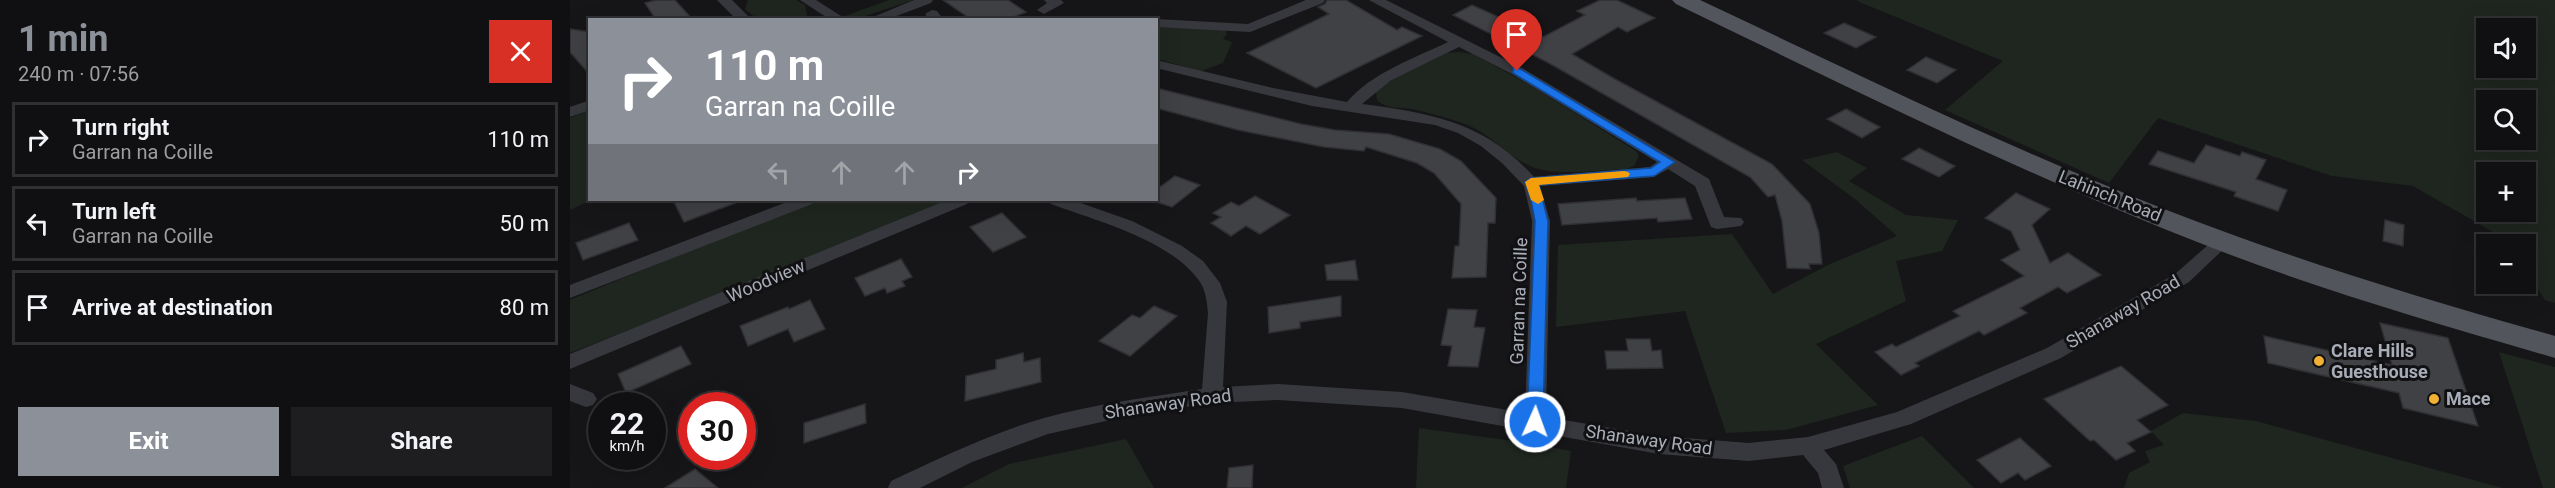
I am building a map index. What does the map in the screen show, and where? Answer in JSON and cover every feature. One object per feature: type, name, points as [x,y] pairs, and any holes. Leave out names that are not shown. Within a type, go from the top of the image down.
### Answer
[{"type":"main road","name":"Lahinch Road","points":[[1683,0],[2052,173],[2222,242],[2405,302],[2555,347]]},
{"type":"street","points":[[724,0],[744,18]]},
{"type":"street","points":[[807,0],[834,16]]},
{"type":"street","points":[[889,18],[925,0]]},
{"type":"street","points":[[1231,37],[1318,0]]},
{"type":"street","points":[[1376,0],[1517,71],[1703,183],[1717,223],[1735,222]]},
{"type":"street","points":[[1158,23],[1250,28]]},
{"type":"street","points":[[1351,107],[1358,96],[1374,84],[1459,42]]},
{"type":"street","points":[[1158,64],[1312,101],[1407,114],[1468,130],[1488,142],[1531,182],[1654,172],[1668,162]]},
{"type":"street","points":[[570,112],[588,105]]},
{"type":"street","name":"Garran na Coille","points":[[1531,182],[1538,200],[1541,221],[1535,422]]},
{"type":"street","points":[[570,292],[803,201]]},
{"type":"street","name":"Woodview","points":[[570,362],[959,201]]},
{"type":"street","points":[[1060,201],[1155,238],[1202,270],[1211,284],[1217,301],[1212,394]]},
{"type":"street","name":"Shanaway Road","points":[[899,488],[964,456],[1045,426],[1128,408],[1212,394],[1278,392],[1357,396],[1435,405],[1670,446],[1749,452],[1809,446],[1904,418],[2054,353],[2182,279],[2222,242]]},
{"type":"street","points":[[1809,446],[1828,470],[1833,488]]},
{"type":"shaded area","points":[[748,0],[796,0],[805,5],[807,16],[820,18],[756,18],[745,9]]},
{"type":"shaded area","points":[[889,0],[914,0],[859,18],[840,18]]},
{"type":"shaded area","points":[[2555,0],[2555,303],[2545,300],[2536,286],[2536,234],[2497,234],[2413,186],[2332,176],[2158,118],[2109,183],[1945,110],[2003,61],[1857,1]]},
{"type":"shaded area","points":[[1158,27],[1225,30],[1227,34],[1223,39],[1232,42],[1223,63],[1201,71],[1158,59]]},
{"type":"shaded area","points":[[1447,53],[1473,54],[1530,85],[1636,151],[1639,156],[1634,166],[1627,169],[1581,172],[1556,172],[1535,168],[1517,159],[1475,128],[1412,109],[1389,107],[1377,100],[1376,93],[1382,85]]},
{"type":"shaded area","points":[[588,110],[589,201],[570,210],[570,118]]},
{"type":"shaded area","points":[[1837,152],[1867,168],[1849,181],[1906,215],[1958,220],[1942,251],[1896,261],[1906,301],[1816,344],[1878,405],[1786,430],[1726,433],[1685,311],[1556,327],[1558,245],[1732,234],[1773,294],[1830,264],[1897,236],[1855,199],[1802,160]]},
{"type":"shaded area","points":[[817,201],[945,201],[774,273],[570,353],[570,300],[741,229]]},
{"type":"shaded area","points":[[2499,352],[2555,367],[2555,488],[2543,488]]},
{"type":"shaded area","points":[[2183,413],[2256,421],[2503,488],[2124,488],[2129,473],[2150,462],[2145,451],[2164,445],[2151,431]]},
{"type":"shaded area","points":[[1419,428],[1571,451],[1566,488],[1416,488]]},
{"type":"shaded area","points":[[1922,436],[1974,488],[1850,488],[1843,466]]},
{"type":"shaded area","points":[[1126,439],[1154,488],[962,488],[1009,464]]},
{"type":"building","points":[[656,0],[675,0],[691,18],[655,18],[645,3]]},
{"type":"building","points":[[943,0],[1008,0],[1026,12],[1011,18],[969,18]]},
{"type":"building","points":[[1327,0],[1346,0],[1397,30],[1402,27],[1422,36],[1316,88],[1247,53],[1329,14],[1318,7],[1325,4]]},
{"type":"building","points":[[1600,0],[1617,0],[1655,18],[1627,32],[1618,27],[1572,54],[1772,164],[1810,204],[1819,233],[1822,264],[1809,264],[1810,269],[1787,268],[1782,221],[1775,195],[1768,197],[1750,177],[1547,62],[1453,15],[1472,5],[1543,37],[1585,15],[1577,11]]},
{"type":"building","points":[[1844,23],[1876,37],[1856,48],[1824,33]]},
{"type":"building","points":[[570,29],[588,32],[588,73],[570,52]]},
{"type":"building","points":[[1926,57],[1956,70],[1937,83],[1907,70]]},
{"type":"building","points":[[1158,88],[1301,124],[1335,130],[1389,134],[1440,149],[1461,161],[1496,198],[1495,223],[1488,223],[1486,277],[1452,278],[1455,246],[1459,246],[1461,204],[1434,173],[1417,163],[1366,147],[1364,151],[1324,147],[1238,130],[1158,109]]},
{"type":"building","points":[[1846,109],[1880,127],[1862,138],[1827,119]]},
{"type":"building","points":[[2206,145],[2240,156],[2242,152],[2266,160],[2256,179],[2287,190],[2278,211],[2234,196],[2236,192],[2149,164],[2158,151],[2194,163]]},
{"type":"building","points":[[1919,148],[1955,166],[1939,177],[1902,159]]},
{"type":"building","points":[[1175,176],[1200,185],[1172,207],[1156,202],[1158,201],[1158,189]]},
{"type":"building","points":[[2016,193],[2050,209],[2032,225],[2050,263],[2068,253],[2101,275],[2067,293],[2058,287],[2020,308],[2027,313],[1984,335],[1979,331],[1915,363],[1919,366],[1901,375],[1875,352],[1892,344],[1896,347],[1960,316],[1953,311],[2024,276],[2001,260],[2020,250],[2011,231],[1985,218]]},
{"type":"building","points":[[1255,196],[1290,215],[1260,234],[1246,226],[1231,236],[1211,223],[1221,217],[1213,213],[1231,202],[1239,206]]},
{"type":"building","points":[[1636,198],[1637,201],[1685,198],[1692,219],[1658,222],[1657,218],[1562,225],[1558,204]]},
{"type":"building","points":[[674,201],[741,201],[684,222]]},
{"type":"building","points":[[1002,213],[1026,237],[993,252],[970,227]]},
{"type":"building","points":[[2385,220],[2404,225],[2403,246],[2383,241]]},
{"type":"building","points":[[629,223],[638,240],[583,260],[576,243]]},
{"type":"building","points":[[901,259],[912,277],[902,281],[905,286],[887,293],[885,288],[865,296],[855,278]]},
{"type":"building","points":[[1355,260],[1358,280],[1327,280],[1325,265]]},
{"type":"building","points":[[1341,296],[1341,316],[1300,322],[1300,328],[1269,333],[1268,307]]},
{"type":"building","points":[[810,300],[825,329],[794,342],[788,329],[748,346],[740,326]]},
{"type":"building","points":[[1154,306],[1177,316],[1130,356],[1099,341],[1132,315],[1140,318]]},
{"type":"building","points":[[1448,309],[1477,310],[1474,327],[1485,328],[1478,367],[1448,366],[1452,346],[1441,345]]},
{"type":"building","points":[[2380,323],[2448,338],[2478,426],[2403,408],[2399,393],[2268,363],[2264,336],[2392,365]]},
{"type":"building","points":[[1626,339],[1650,339],[1652,351],[1661,350],[1663,368],[1607,369],[1605,351],[1628,351]]},
{"type":"building","points":[[681,346],[691,364],[628,392],[626,392],[618,374]]},
{"type":"building","points":[[1023,353],[1024,362],[1040,358],[1041,382],[965,401],[966,376],[996,369],[996,360]]},
{"type":"building","points":[[2121,366],[2168,405],[2137,420],[2151,432],[2127,443],[2135,451],[2116,460],[2094,440],[2090,441],[2044,399]]},
{"type":"building","points":[[865,404],[866,423],[804,443],[804,423]]},
{"type":"building","points":[[2020,438],[2051,466],[2025,480],[2018,473],[2001,483],[1977,460]]},
{"type":"building","points":[[1253,465],[1252,488],[1227,488],[1229,468]]},
{"type":"building","points":[[696,470],[718,488],[665,488]]},
{"type":"slow traffic","points":[[1538,200],[1531,182],[1624,174]]},
{"type":"place","name":"Clare Hills Guesthouse","points":[[2319,361]]},
{"type":"place","name":"Mace","points":[[2434,399]]},
{"type":"route","points":[[1517,71],[1668,162],[1654,172],[1531,182],[1538,200],[1541,221],[1535,422]]}]
